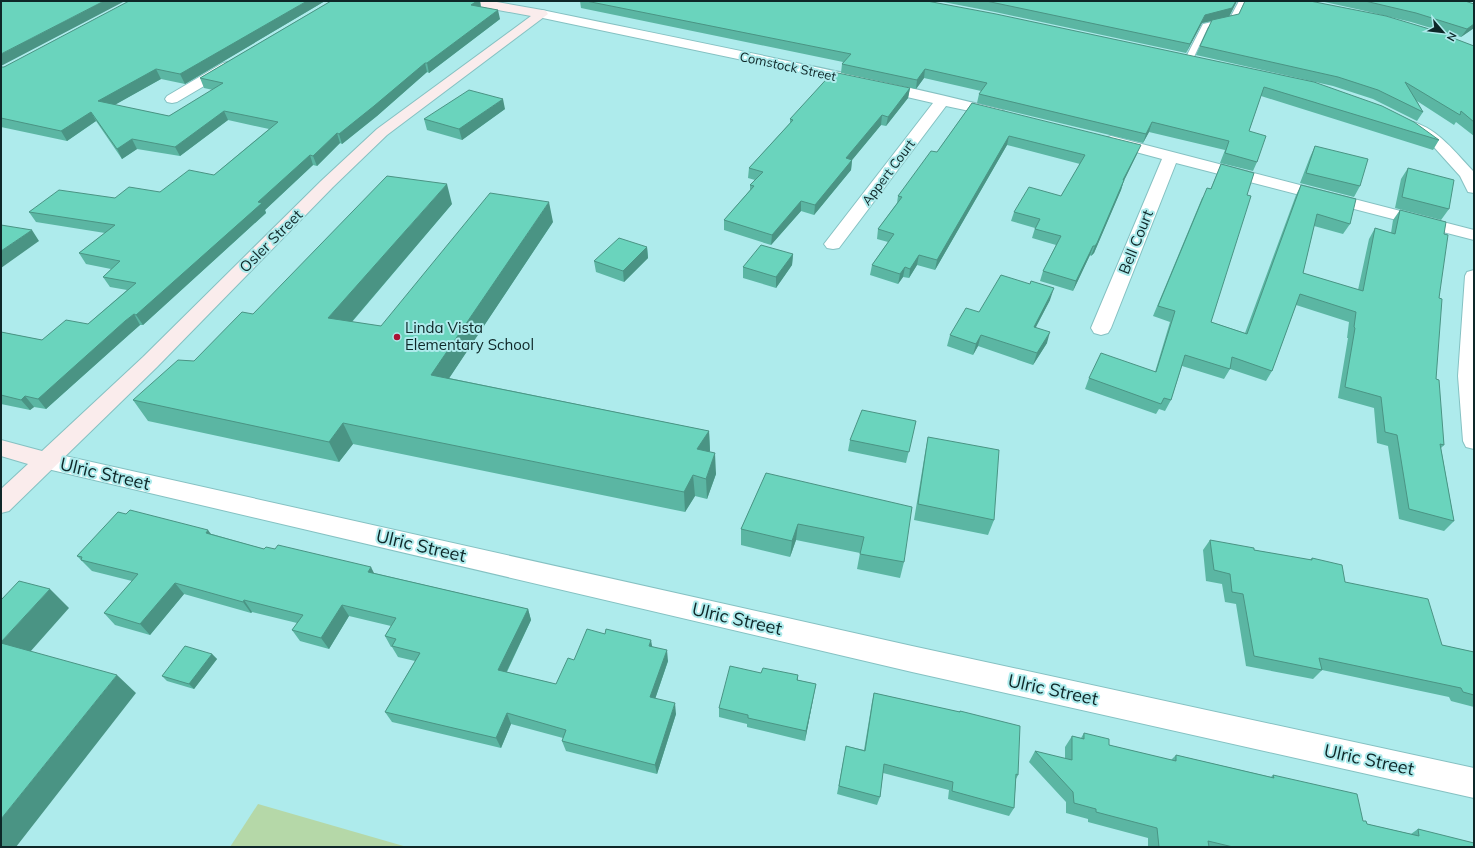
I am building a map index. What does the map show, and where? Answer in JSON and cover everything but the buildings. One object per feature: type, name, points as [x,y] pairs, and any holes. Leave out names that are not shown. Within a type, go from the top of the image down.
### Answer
[{"type":"street","name":"Comstock Street","points":[[471,1],[548,10],[1011,116]]},
{"type":"street","name":"Osler Street","points":[[1,504],[150,362],[327,184],[382,132],[548,10]]},
{"type":"street","points":[[1173,56],[1204,63]]},
{"type":"street","points":[[172,99],[241,58]]},
{"type":"street","name":"Appert Court","points":[[833,244],[943,100]]},
{"type":"street","points":[[1400,119],[1438,143],[1467,174],[1474,188]]},
{"type":"street","points":[[1095,137],[1474,235]]},
{"type":"street","name":"Bell Court","points":[[1101,328],[1171,156]]},
{"type":"street","points":[[1474,276],[1468,376],[1474,441]]},
{"type":"street","name":"Ulric Street","points":[[1,448],[47,461],[904,658],[1474,783]]},
{"type":"lane","points":[[1189,59],[1205,25],[1233,20],[1242,1]]},
{"type":"green space","points":[[258,804],[407,847],[230,847]]},
{"type":"place","name":"Linda Vista Elementary School","points":[[397,337]]}]
